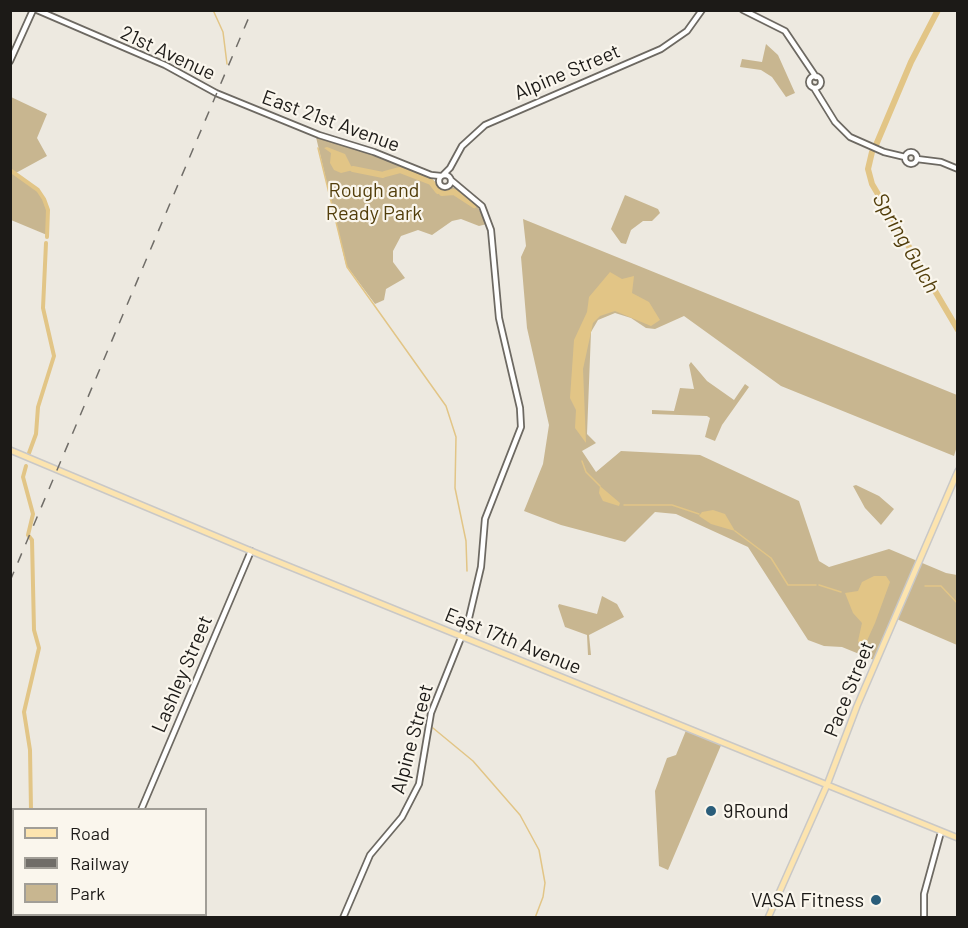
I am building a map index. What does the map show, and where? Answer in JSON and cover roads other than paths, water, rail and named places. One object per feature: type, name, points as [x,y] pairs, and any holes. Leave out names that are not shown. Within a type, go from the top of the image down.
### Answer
[{"type":"main road","name":"East 17th Avenue","points":[[10,450],[251,551],[957,838]]},
{"type":"main road","name":"Pace Street","points":[[768,918],[827,785],[857,706],[957,471]]},
{"type":"street","points":[[10,61],[35,10]]},
{"type":"street","name":"21st Avenue","points":[[35,10],[165,65],[220,94]]},
{"type":"street","name":"Alpine Street","points":[[442,176],[450,168],[462,146],[485,125],[661,49],[687,31],[702,10]]},
{"type":"street","points":[[743,10],[785,31],[795,43],[807,66],[820,79],[824,102]]},
{"type":"street","points":[[807,66],[809,85],[824,102],[835,122],[850,137],[884,152],[905,157],[910,164],[917,159]]},
{"type":"street","points":[[809,80],[816,76]]},
{"type":"street","points":[[814,88],[820,85]]},
{"type":"street","name":"East 21st Avenue","points":[[220,94],[332,140],[374,152],[431,176],[439,184]]},
{"type":"street","points":[[905,157],[911,152],[917,159],[941,162],[957,169]]},
{"type":"street","points":[[448,186],[451,179],[450,168]]},
{"type":"street","name":"East 21st Avenue","points":[[431,176],[442,176]]},
{"type":"street","points":[[442,176],[451,179],[457,186],[443,188],[439,184],[442,176]]},
{"type":"street","name":"Alpine Street","points":[[343,918],[370,855],[402,817],[415,795],[422,774],[431,713],[462,637],[481,567],[485,519],[521,426],[520,408],[499,318],[491,230],[482,206],[469,193],[457,186]]},
{"type":"street","name":"Lashley Street","points":[[142,808],[251,551]]},
{"type":"street","points":[[924,918],[924,894],[941,832]]},
{"type":"waterway","points":[[213,10],[223,32],[227,64]]},
{"type":"waterway","name":"Spring Gulch","points":[[876,145],[911,62],[938,10]]},
{"type":"waterway","points":[[318,148],[347,267],[446,406],[456,437],[455,488],[466,541],[467,571]]},
{"type":"waterway","name":"Spring Gulch","points":[[872,152],[868,169],[872,184],[958,330]]},
{"type":"waterway","points":[[353,169],[383,175]]},
{"type":"waterway","points":[[10,170],[38,190],[44,199],[48,210],[47,237]]},
{"type":"waterway","points":[[385,174],[400,170],[431,182],[438,191]]},
{"type":"waterway","points":[[442,193],[454,192],[474,205]]},
{"type":"waterway","points":[[29,453],[36,434],[38,407],[54,356],[43,308],[46,243]]},
{"type":"waterway","points":[[582,461],[586,472],[600,486]]},
{"type":"waterway","points":[[26,466],[23,477],[33,514],[28,535],[32,540],[34,630],[39,648],[24,712],[30,750],[31,808]]},
{"type":"waterway","points":[[624,505],[672,505],[699,514]]},
{"type":"waterway","points":[[735,531],[771,558],[788,585],[816,585]]},
{"type":"waterway","points":[[819,585],[841,592]]},
{"type":"waterway","points":[[925,586],[941,586],[958,604]]},
{"type":"waterway","points":[[433,728],[473,761],[520,815],[539,850],[545,883],[543,897],[535,918]]},
{"type":"railway","points":[[10,581],[252,10]]},
{"type":"place","name":"9Round","points":[[711,811]]},
{"type":"place","name":"VASA Fitness","points":[[876,900]]},
{"type":"park label","name":"Rough and Ready Park","points":[[374,202]]}]
